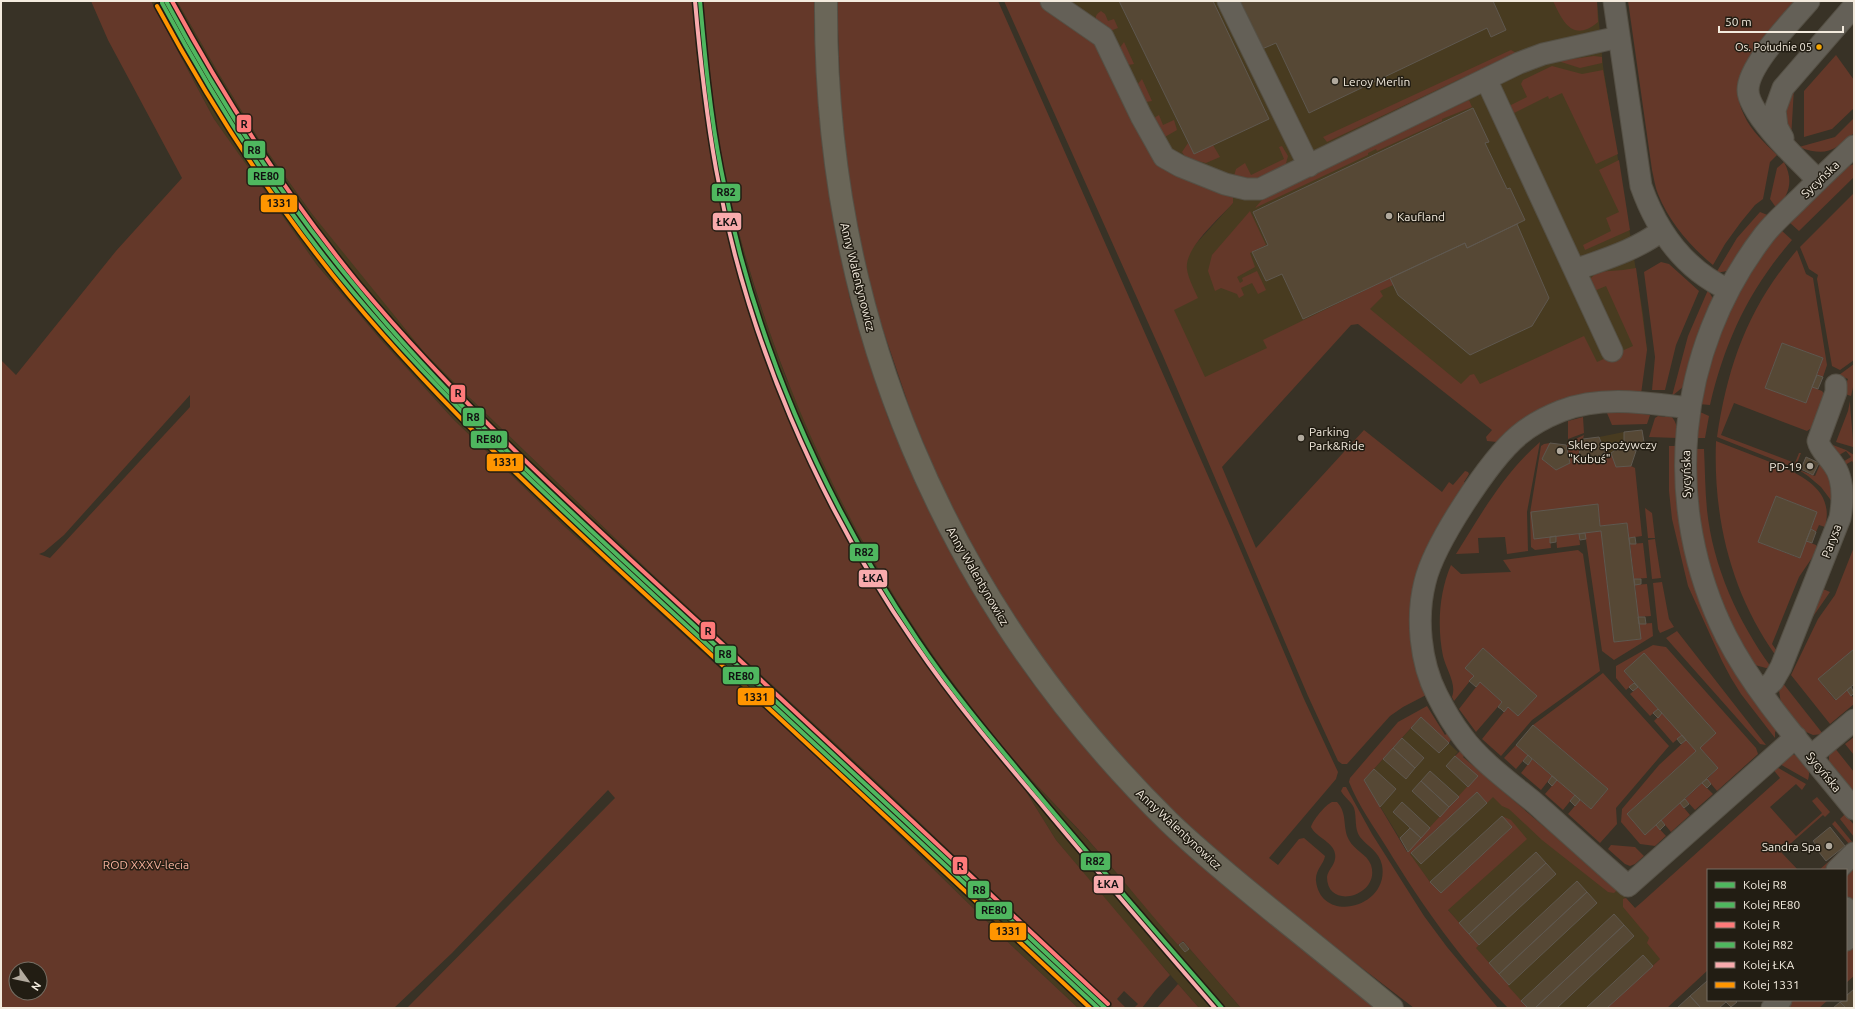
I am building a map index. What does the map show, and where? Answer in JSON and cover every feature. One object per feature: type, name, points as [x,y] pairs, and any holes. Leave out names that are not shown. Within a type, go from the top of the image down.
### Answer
[{"type":"main road","name":"Anny Walentynowicz","points":[[826,1],[826,52],[832,136],[845,224],[859,287],[877,352],[904,428],[932,491],[967,560],[1009,629],[1044,680],[1078,723],[1126,777],[1168,821],[1208,858],[1392,1008]]},
{"type":"street","points":[[1051,1],[1103,37],[1141,116],[1164,157],[1180,166],[1225,184],[1246,189],[1260,189],[1486,79],[1543,54],[1619,37]]},
{"type":"street","points":[[1228,1],[1309,166]]},
{"type":"street","points":[[1614,1],[1641,186],[1653,218],[1662,231],[1698,271],[1709,280],[1730,290]]},
{"type":"street","points":[[1809,1],[1762,58],[1750,80],[1748,89],[1749,98],[1753,107],[1790,151],[1818,180]]},
{"type":"street","points":[[1790,151],[1777,127],[1775,117],[1782,88],[1854,6]]},
{"type":"street","points":[[1486,79],[1612,351]]},
{"type":"street","name":"Sycyńska","points":[[1854,146],[1765,234],[1741,268],[1730,290],[1703,353],[1690,408],[1686,443],[1685,486],[1694,547],[1707,592],[1727,637],[1761,692],[1854,809]]},
{"type":"street","points":[[1575,270],[1636,246],[1662,231]]},
{"type":"street","name":"Parysa","points":[[1761,692],[1773,681],[1781,667],[1840,518],[1842,502],[1840,476],[1838,470],[1821,448],[1818,441],[1836,392],[1836,385]]},
{"type":"street","points":[[1690,408],[1627,402],[1596,402],[1560,411],[1530,426],[1517,436],[1492,464],[1448,531],[1430,568],[1425,582],[1422,617],[1423,652],[1430,679],[1439,699],[1462,737],[1490,764],[1628,886],[1796,737]]},
{"type":"street","points":[[1811,756],[1854,720]]},
{"type":"street","points":[[1838,869],[1854,853]]},
{"type":"street","points":[[1847,909],[1854,918]]},
{"type":"street","points":[[1772,1008],[1780,1001]]},
{"type":"shaded area","points":[[151,1],[177,1],[262,144],[312,214],[471,399],[649,571],[887,791],[1114,1008],[1078,1008],[1012,946],[840,778],[564,526],[454,420],[381,340],[317,265],[214,119]]},
{"type":"shaded area","points":[[693,1],[703,1],[713,88],[731,203],[756,293],[786,378],[864,544],[911,621],[951,679],[1013,759],[1097,850],[1178,945],[1183,941],[1241,1008],[1199,1008],[1118,915],[1056,840],[1012,769],[972,723],[927,662],[856,554],[813,471],[776,386],[746,300],[720,197],[704,113],[696,48]]},
{"type":"shaded area","points":[[1034,1],[1597,1],[1603,66],[1643,314],[1647,350],[1485,411],[1354,306],[1212,461],[1143,302],[1233,203],[1152,172]]},
{"type":"shaded area","points":[[1624,432],[1624,444],[1611,453],[1605,452],[1599,437]]},
{"type":"shaded area","points":[[1421,717],[1458,752],[1455,755],[1611,882],[1672,948],[1607,1008],[1528,1008],[1507,986],[1509,984],[1475,948],[1479,945],[1448,910],[1408,852],[1364,780]]},
{"type":"green space","name":"ROD XXXV-lecia","points":[[91,1],[151,1],[214,119],[317,265],[381,340],[454,420],[564,526],[840,778],[1012,946],[1078,1008],[407,1008],[615,798],[608,790],[452,953],[394,1008],[1,1008],[1,360],[16,375],[116,251],[182,178],[108,40]],"holes":[[[190,395],[190,407],[50,558],[39,554],[44,552],[64,535]]]},
{"type":"green space","points":[[177,1],[693,1],[696,48],[704,113],[720,197],[746,300],[776,386],[813,471],[856,554],[927,662],[972,723],[1012,769],[1056,840],[1170,975],[1142,1008],[1134,1008],[1138,1004],[1124,991],[1117,999],[1126,1008],[1114,1008],[887,791],[649,571],[424,352],[312,214],[262,144]]},
{"type":"green space","points":[[703,1],[815,1],[814,30],[824,161],[836,232],[851,304],[888,418],[914,478],[945,542],[1031,681],[1070,730],[1108,774],[1160,828],[1375,1008],[1241,1008],[1183,941],[1178,945],[1087,839],[991,733],[915,628],[880,572],[848,514],[792,393],[769,331],[749,268],[726,181],[717,130]]},
{"type":"green space","points":[[837,1],[998,1],[1232,530],[1304,699],[1338,772],[1336,779],[1269,858],[1278,865],[1299,839],[1304,838],[1325,856],[1318,870],[1316,881],[1321,895],[1330,903],[1341,907],[1354,906],[1366,901],[1376,892],[1382,880],[1381,860],[1358,834],[1354,808],[1341,791],[1343,787],[1346,787],[1372,834],[1424,916],[1447,947],[1498,1008],[1414,1008],[1275,901],[1209,846],[1177,816],[1103,737],[1026,637],[993,584],[961,526],[940,482],[913,418],[875,306],[863,261],[845,159],[841,111]]},
{"type":"green space","points":[[1004,1],[1043,1],[1098,45],[1149,153],[1156,161],[1233,196],[1233,203],[1204,234],[1191,252],[1187,269],[1191,284],[1198,298],[1174,310],[1205,377],[1267,348],[1263,340],[1390,278],[1393,285],[1380,291],[1383,296],[1370,309],[1461,384],[1470,375],[1474,374],[1480,384],[1584,336],[1597,362],[1633,346],[1606,286],[1594,291],[1590,279],[1597,272],[1636,268],[1647,350],[1641,394],[1497,442],[1487,441],[1486,437],[1492,430],[1358,324],[1351,325],[1222,467],[1256,548],[1364,430],[1442,492],[1449,482],[1453,485],[1465,471],[1469,474],[1464,482],[1468,485],[1429,550],[1428,694],[1403,707],[1390,716],[1347,764],[1342,764],[1338,761],[1308,696],[1163,356]]},
{"type":"green space","points":[[1553,1],[1597,1],[1598,22],[1582,31],[1575,30],[1565,22]]},
{"type":"green space","points":[[1628,1],[1796,1],[1762,39],[1744,68],[1739,84],[1739,99],[1744,115],[1754,132],[1777,155],[1770,162],[1763,199],[1755,205],[1741,222],[1725,244],[1713,265],[1689,242],[1674,224],[1657,191],[1652,170]]},
{"type":"green space","points":[[1101,11],[1105,14],[1108,21],[1114,19],[1118,28],[1110,31],[1096,22],[1096,16]]},
{"type":"green space","points":[[1124,42],[1134,64],[1128,65],[1119,49]]},
{"type":"green space","points":[[1511,50],[1518,54],[1464,82],[1462,78],[1327,142],[1323,137]]},
{"type":"green space","points":[[1836,55],[1854,80],[1854,108],[1832,129],[1804,137],[1804,91]]},
{"type":"green space","points":[[1594,56],[1602,57],[1602,63],[1580,68],[1558,61]]},
{"type":"green space","points":[[1552,66],[1582,74],[1603,70],[1618,154],[1596,164],[1562,93],[1549,99],[1548,96],[1512,114],[1509,106],[1527,97],[1521,84],[1523,80]]},
{"type":"green space","points":[[1142,79],[1152,101],[1146,102],[1136,86]]},
{"type":"green space","points":[[1794,88],[1791,139],[1782,118]]},
{"type":"green space","points":[[1469,100],[1472,107],[1442,119],[1442,121],[1377,151],[1376,149],[1368,153],[1368,155],[1255,208],[1267,194]]},
{"type":"green space","points":[[1159,115],[1163,125],[1174,120],[1177,130],[1163,138],[1154,118]]},
{"type":"green space","points":[[1854,118],[1854,133],[1835,148],[1823,152],[1816,152],[1799,147],[1835,137]]},
{"type":"green space","points":[[1188,143],[1194,154],[1213,145],[1220,157],[1206,163],[1186,158],[1182,152]]},
{"type":"green space","points":[[1282,146],[1288,156],[1285,167],[1256,181],[1234,176],[1236,169],[1245,163],[1251,175],[1284,159],[1279,147]]},
{"type":"green space","points":[[1619,160],[1630,230],[1585,250],[1583,245],[1611,231],[1606,218],[1619,212],[1599,170]]},
{"type":"green space","points":[[1784,162],[1789,175],[1789,187],[1785,198],[1777,209],[1770,199],[1777,168]]},
{"type":"green space","points":[[1854,164],[1854,177],[1799,231],[1789,222],[1844,168]]},
{"type":"green space","points":[[1854,193],[1854,360],[1840,370],[1832,366],[1817,279],[1818,275],[1809,269],[1800,247]]},
{"type":"green space","points":[[1250,211],[1266,245],[1250,253],[1255,267],[1237,277],[1240,283],[1243,281],[1242,278],[1257,271],[1266,290],[1258,294],[1252,283],[1241,288],[1244,295],[1239,298],[1237,294],[1221,288],[1215,291],[1208,271],[1212,255]]},
{"type":"green space","points":[[1760,212],[1770,216],[1731,268],[1727,271],[1716,273],[1737,238]]},
{"type":"green space","points":[[1781,230],[1792,240],[1763,278],[1740,317],[1723,359],[1710,405],[1699,404],[1716,342],[1742,285],[1760,256]]},
{"type":"green space","points":[[1797,250],[1806,274],[1813,278],[1827,365],[1823,377],[1817,375],[1823,358],[1782,343],[1765,388],[1806,403],[1812,387],[1822,391],[1825,395],[1813,427],[1807,431],[1734,403],[1721,435],[1795,463],[1799,453],[1801,453],[1795,468],[1717,437],[1727,385],[1743,338],[1765,293]]},
{"type":"green space","points":[[1661,262],[1669,264],[1699,291],[1676,345],[1665,390],[1652,390],[1655,357],[1644,272]]},
{"type":"green space","points":[[1708,290],[1712,297],[1713,303],[1683,387],[1672,396],[1688,336]]},
{"type":"green space","points":[[1854,364],[1854,383],[1851,396],[1842,393],[1848,379],[1839,375]]},
{"type":"green space","points":[[1850,401],[1853,447],[1836,442],[1848,411]]},
{"type":"green space","points":[[1628,412],[1650,415],[1647,424],[1612,425],[1607,413]]},
{"type":"green space","points":[[1700,412],[1709,416],[1705,438],[1696,438]]},
{"type":"green space","points":[[1667,413],[1675,421],[1678,438],[1649,437],[1655,418],[1658,416],[1665,417]]},
{"type":"green space","points":[[1583,417],[1584,433],[1568,439],[1568,421]]},
{"type":"green space","points":[[1584,435],[1579,454],[1592,462],[1605,452],[1611,453],[1616,467],[1631,466],[1635,468],[1642,536],[1629,538],[1627,523],[1600,526],[1598,504],[1550,537],[1551,548],[1535,550],[1531,547],[1530,513],[1541,446],[1550,443],[1542,459],[1556,470],[1570,463],[1567,443]]},
{"type":"green space","points":[[1716,441],[1800,476],[1818,491],[1824,501],[1827,513],[1825,527],[1819,525],[1816,532],[1811,529],[1817,512],[1776,496],[1758,542],[1799,558],[1806,541],[1816,545],[1818,549],[1799,577],[1772,644],[1779,654],[1776,656],[1760,632],[1747,607],[1736,581],[1728,554],[1718,498]]},
{"type":"green space","points":[[1540,442],[1527,512],[1528,551],[1507,554],[1505,537],[1478,538],[1479,553],[1456,554],[1484,509],[1504,481],[1527,454]]},
{"type":"green space","points":[[1825,442],[1846,450],[1854,455],[1854,464],[1852,461],[1843,466],[1841,463],[1851,457],[1846,451],[1839,455]]},
{"type":"green space","points":[[1669,446],[1677,446],[1680,519],[1778,729],[1775,732],[1775,738],[1741,694],[1731,678],[1688,586],[1672,519],[1669,491]]},
{"type":"green space","points":[[1695,449],[1704,449],[1707,510],[1710,531],[1721,573],[1748,631],[1771,667],[1766,668],[1755,665],[1735,634],[1712,579],[1696,506]]},
{"type":"green space","points":[[1822,460],[1831,469],[1833,503],[1821,487],[1799,470],[1815,476]]},
{"type":"green space","points":[[1645,508],[1652,513],[1655,538],[1648,538]]},
{"type":"green space","points":[[1601,531],[1614,642],[1641,639],[1639,624],[1652,623],[1653,636],[1614,660],[1602,651],[1585,533]]},
{"type":"green space","points":[[1579,534],[1580,545],[1557,548],[1556,536]]},
{"type":"green space","points":[[1655,539],[1661,578],[1652,579],[1648,540]]},
{"type":"green space","points":[[1643,543],[1647,578],[1634,579],[1630,544]]},
{"type":"green space","points":[[1854,547],[1854,649],[1818,679],[1835,700],[1847,690],[1854,699],[1854,704],[1830,724],[1791,675],[1818,619],[1835,595]]},
{"type":"green space","points":[[1578,550],[1583,554],[1600,671],[1532,720],[1501,756],[1482,739],[1508,707],[1518,716],[1536,696],[1483,648],[1465,668],[1474,676],[1454,701],[1452,697],[1452,682],[1443,656],[1440,633],[1440,610],[1444,587],[1451,565],[1461,574],[1511,572],[1503,560]]},
{"type":"green space","points":[[1662,582],[1669,619],[1674,627],[1660,633],[1658,629],[1653,583]]},
{"type":"green space","points":[[1647,584],[1651,616],[1638,617],[1635,585]]},
{"type":"green space","points":[[1823,589],[1830,592],[1812,618],[1793,660]]},
{"type":"green space","points":[[1677,631],[1766,745],[1760,744],[1666,638]]},
{"type":"green space","points":[[1653,645],[1666,647],[1756,748],[1758,754],[1717,791],[1707,779],[1718,768],[1700,748],[1716,733],[1644,653],[1624,671],[1634,683],[1626,690],[1616,678],[1616,666]]},
{"type":"green space","points":[[1603,673],[1669,746],[1616,808],[1617,824],[1600,843],[1568,814],[1580,800],[1591,809],[1608,789],[1533,725]]},
{"type":"green space","points":[[1480,682],[1502,702],[1476,732],[1459,709]]},
{"type":"green space","points":[[1782,682],[1823,734],[1813,735],[1804,731],[1781,704],[1779,690]]},
{"type":"green space","points":[[1638,687],[1658,709],[1650,716],[1630,694]]},
{"type":"green space","points":[[1427,706],[1445,735],[1450,731],[1453,736],[1449,743],[1420,718],[1364,780],[1407,852],[1477,776],[1455,756],[1461,750],[1467,753],[1463,757],[1548,830],[1553,826],[1618,889],[1614,893],[1608,892],[1542,840],[1509,809],[1502,806],[1493,797],[1487,803],[1477,792],[1410,854],[1430,882],[1441,893],[1512,827],[1502,816],[1511,820],[1527,839],[1448,910],[1479,945],[1476,948],[1528,1008],[1508,1008],[1458,952],[1400,869],[1362,807],[1349,782],[1350,778],[1398,722]]},
{"type":"green space","points":[[1662,713],[1682,735],[1673,743],[1654,721]]},
{"type":"green space","points":[[1854,737],[1854,755],[1845,744]]},
{"type":"green space","points":[[1686,740],[1696,751],[1627,814],[1645,834],[1656,825],[1666,836],[1655,846],[1640,844],[1621,822],[1622,809],[1659,765]]},
{"type":"green space","points":[[1516,745],[1528,755],[1516,769],[1504,758]]},
{"type":"green space","points":[[1834,747],[1854,772],[1854,795],[1829,764],[1829,756]]},
{"type":"green space","points":[[1790,754],[1799,757],[1806,763],[1809,771],[1808,780],[1778,763]]},
{"type":"green space","points":[[1532,759],[1552,776],[1541,790],[1521,773]]},
{"type":"green space","points":[[1775,766],[1806,784],[1802,790],[1796,784],[1770,807],[1796,836],[1822,813],[1812,801],[1817,797],[1830,812],[1825,817],[1823,815],[1781,852],[1797,869],[1707,869],[1707,971],[1667,1008],[1607,1008],[1660,959],[1647,943],[1649,938],[1623,907],[1623,899],[1626,898],[1635,908],[1642,902],[1780,778],[1772,768]]},
{"type":"green space","points":[[1557,780],[1575,795],[1563,810],[1545,794]]},
{"type":"green space","points":[[1702,783],[1713,794],[1695,810],[1685,799]]},
{"type":"green space","points":[[1332,802],[1337,802],[1343,811],[1349,840],[1354,847],[1367,858],[1371,865],[1372,876],[1368,885],[1353,895],[1344,896],[1335,894],[1329,888],[1327,877],[1335,859],[1335,854],[1330,845],[1311,827],[1320,813]]},
{"type":"green space","points":[[1680,803],[1690,815],[1671,832],[1661,820]]},
{"type":"green space","points":[[1845,814],[1854,825],[1854,837],[1840,819]]},
{"type":"green space","points":[[1835,821],[1853,843],[1828,869],[1820,869],[1849,844],[1832,824]]},
{"type":"green space","points":[[1611,845],[1635,847],[1644,856],[1635,864],[1630,866],[1625,864],[1608,849]]},
{"type":"green space","points":[[1854,869],[1854,910],[1847,898],[1847,876]]},
{"type":"green space","points":[[1854,944],[1854,976],[1847,982],[1847,948]]},
{"type":"green space","points":[[1178,984],[1199,1008],[1157,1008]]},
{"type":"green space","points":[[1790,1001],[1827,1001],[1819,1008],[1783,1008]]},
{"type":"building","points":[[1119,1],[1213,1],[1269,119],[1194,154]]},
{"type":"building","name":"Leroy Merlin","points":[[1240,1],[1493,1],[1506,30],[1491,37],[1487,28],[1309,113],[1276,43],[1262,49]]},
{"type":"building","name":"Kaufland","points":[[1473,108],[1489,142],[1485,143],[1507,189],[1510,188],[1525,220],[1467,248],[1465,243],[1303,319],[1282,274],[1266,281],[1252,252],[1268,245],[1253,212]]},
{"type":"building","points":[[1517,224],[1549,298],[1532,326],[1470,355],[1398,295],[1390,278],[1465,243],[1467,248]]},
{"type":"building","points":[[1782,343],[1823,358],[1806,403],[1765,388]]},
{"type":"building","points":[[1817,375],[1823,377],[1818,389],[1812,387]]},
{"type":"building","points":[[1642,430],[1644,442],[1636,451],[1624,444],[1624,432]]},
{"type":"building","points":[[1599,437],[1605,452],[1592,462],[1579,454],[1583,439]]},
{"type":"building","points":[[1550,443],[1566,445],[1570,463],[1556,470],[1542,459]]},
{"type":"building","points":[[1624,444],[1636,451],[1631,466],[1616,467],[1611,453]]},
{"type":"building","name":"PD-19","points":[[1806,457],[1819,463],[1813,475],[1801,469]]},
{"type":"building","points":[[1776,496],[1817,512],[1800,558],[1758,542]]},
{"type":"building","points":[[1598,504],[1600,526],[1627,523],[1641,639],[1614,642],[1601,531],[1534,539],[1531,512]]},
{"type":"building","points":[[1811,529],[1816,532],[1812,543],[1806,541]]},
{"type":"building","points":[[1585,533],[1586,539],[1580,540],[1579,534]]},
{"type":"building","points":[[1556,536],[1556,542],[1550,543],[1550,537]]},
{"type":"building","points":[[1635,537],[1636,544],[1630,544],[1629,538]]},
{"type":"building","points":[[1634,579],[1641,579],[1641,584],[1635,585]]},
{"type":"building","points":[[1638,617],[1645,617],[1646,624],[1639,624]]},
{"type":"building","points":[[1483,648],[1537,696],[1518,716],[1508,707],[1504,712],[1498,707],[1502,702],[1480,682],[1476,687],[1469,681],[1474,676],[1465,668]]},
{"type":"building","points":[[1854,649],[1854,684],[1836,700],[1818,679]]},
{"type":"building","points":[[1644,653],[1716,733],[1700,748],[1718,768],[1645,835],[1627,814],[1696,751],[1624,671]]},
{"type":"building","points":[[1634,683],[1638,687],[1633,691],[1629,687]]},
{"type":"building","points":[[1851,687],[1854,693],[1851,696],[1847,690]]},
{"type":"building","points":[[1658,709],[1662,713],[1658,718],[1653,713]]},
{"type":"building","points":[[1421,717],[1449,743],[1439,753],[1411,728]]},
{"type":"building","points":[[1533,725],[1608,789],[1591,809],[1516,745]]},
{"type":"building","points":[[1682,735],[1686,740],[1681,744],[1677,739]]},
{"type":"building","points":[[1402,738],[1424,758],[1415,768],[1393,748]]},
{"type":"building","points":[[1393,748],[1415,768],[1406,779],[1383,759]]},
{"type":"building","points":[[1528,755],[1532,759],[1528,765],[1523,761]]},
{"type":"building","points":[[1455,756],[1478,776],[1468,787],[1446,766]]},
{"type":"building","points":[[1374,769],[1396,789],[1380,807],[1364,780]]},
{"type":"building","points":[[1430,771],[1459,797],[1449,807],[1421,781]]},
{"type":"building","points":[[1552,776],[1557,780],[1552,786],[1548,782]]},
{"type":"building","points":[[1707,779],[1711,784],[1707,788],[1702,783]]},
{"type":"building","points":[[1421,781],[1449,807],[1440,817],[1412,791]]},
{"type":"building","points":[[1477,792],[1487,803],[1421,864],[1411,853]]},
{"type":"building","points":[[1575,795],[1580,800],[1575,806],[1570,801]]},
{"type":"building","points":[[1685,799],[1689,804],[1684,808],[1680,803]]},
{"type":"building","points":[[1402,802],[1430,828],[1421,838],[1393,812]]},
{"type":"building","points":[[1502,816],[1512,827],[1441,893],[1430,882]]},
{"type":"building","points":[[1661,820],[1665,825],[1660,830],[1656,825]]},
{"type":"building","points":[[1830,827],[1845,846],[1826,861],[1815,847],[1817,846],[1813,841]]},
{"type":"building","points":[[1410,828],[1421,838],[1408,852],[1400,838]]},
{"type":"building","points":[[1536,852],[1546,863],[1469,934],[1459,923]]},
{"type":"building","points":[[1546,863],[1556,874],[1479,945],[1469,934]]},
{"type":"building","points":[[1577,881],[1587,892],[1499,974],[1489,963]]},
{"type":"building","points":[[1587,892],[1597,903],[1509,985],[1499,974]]},
{"type":"building","points":[[1614,914],[1624,925],[1535,1008],[1528,1008],[1521,1001]]},
{"type":"building","points":[[1624,925],[1634,936],[1557,1008],[1535,1008]]},
{"type":"building","points":[[1183,942],[1189,949],[1185,952],[1179,945]]},
{"type":"building","points":[[1643,955],[1653,966],[1607,1008],[1586,1008]]},
{"type":"building","points":[[1707,981],[1707,1001],[1726,1002],[1719,1008],[1701,1008],[1690,996]]},
{"type":"building","points":[[1854,989],[1854,1008],[1846,1008],[1840,1002],[1847,1001],[1847,995]]},
{"type":"building","points":[[1690,996],[1701,1008],[1677,1008]]},
{"type":"building","points":[[1725,1001],[1737,1002],[1731,1007]]},
{"type":"building","points":[[1840,1002],[1846,1008],[1833,1008]]},
{"type":"rail line","name":"R8","points":[[166,1],[230,112],[301,217],[354,285],[437,380],[481,426],[573,514],[1105,1008]]},
{"type":"rail line","name":"R","points":[[172,1],[214,75],[282,182],[333,251],[400,332],[532,468],[1108,1004]]},
{"type":"rail line","name":"ŁKA","points":[[695,1],[709,127],[729,232],[746,294],[767,356],[790,417],[817,476],[847,534],[880,590],[915,644],[960,706],[1062,830],[1215,1008]]},
{"type":"rail line","name":"R82","points":[[700,1],[708,85],[717,148],[734,232],[751,293],[772,354],[795,414],[821,473],[851,530],[883,585],[917,639],[962,701],[1065,826],[1222,1008]]},
{"type":"rail line","name":"RE80","points":[[162,3],[204,79],[274,188],[299,224],[353,292],[394,340],[481,431],[572,520],[1098,1008]]},
{"type":"rail line","name":"1331","points":[[157,6],[178,44],[245,154],[321,260],[389,342],[476,433],[566,521],[1090,1008]]},
{"type":"place","name":"Os. Południe 05","points":[[1819,47]]},
{"type":"place","name":"Leroy Merlin","points":[[1335,81]]},
{"type":"place","name":"Kaufland","points":[[1389,216]]},
{"type":"place","name":"Parking Park&Ride","points":[[1301,438]]},
{"type":"place","name":"Sklep spożywczy \"Kubuś\"","points":[[1560,451]]},
{"type":"place","name":"PD-19","points":[[1810,466]]},
{"type":"place","name":"Sandra Spa","points":[[1829,846]]}]
